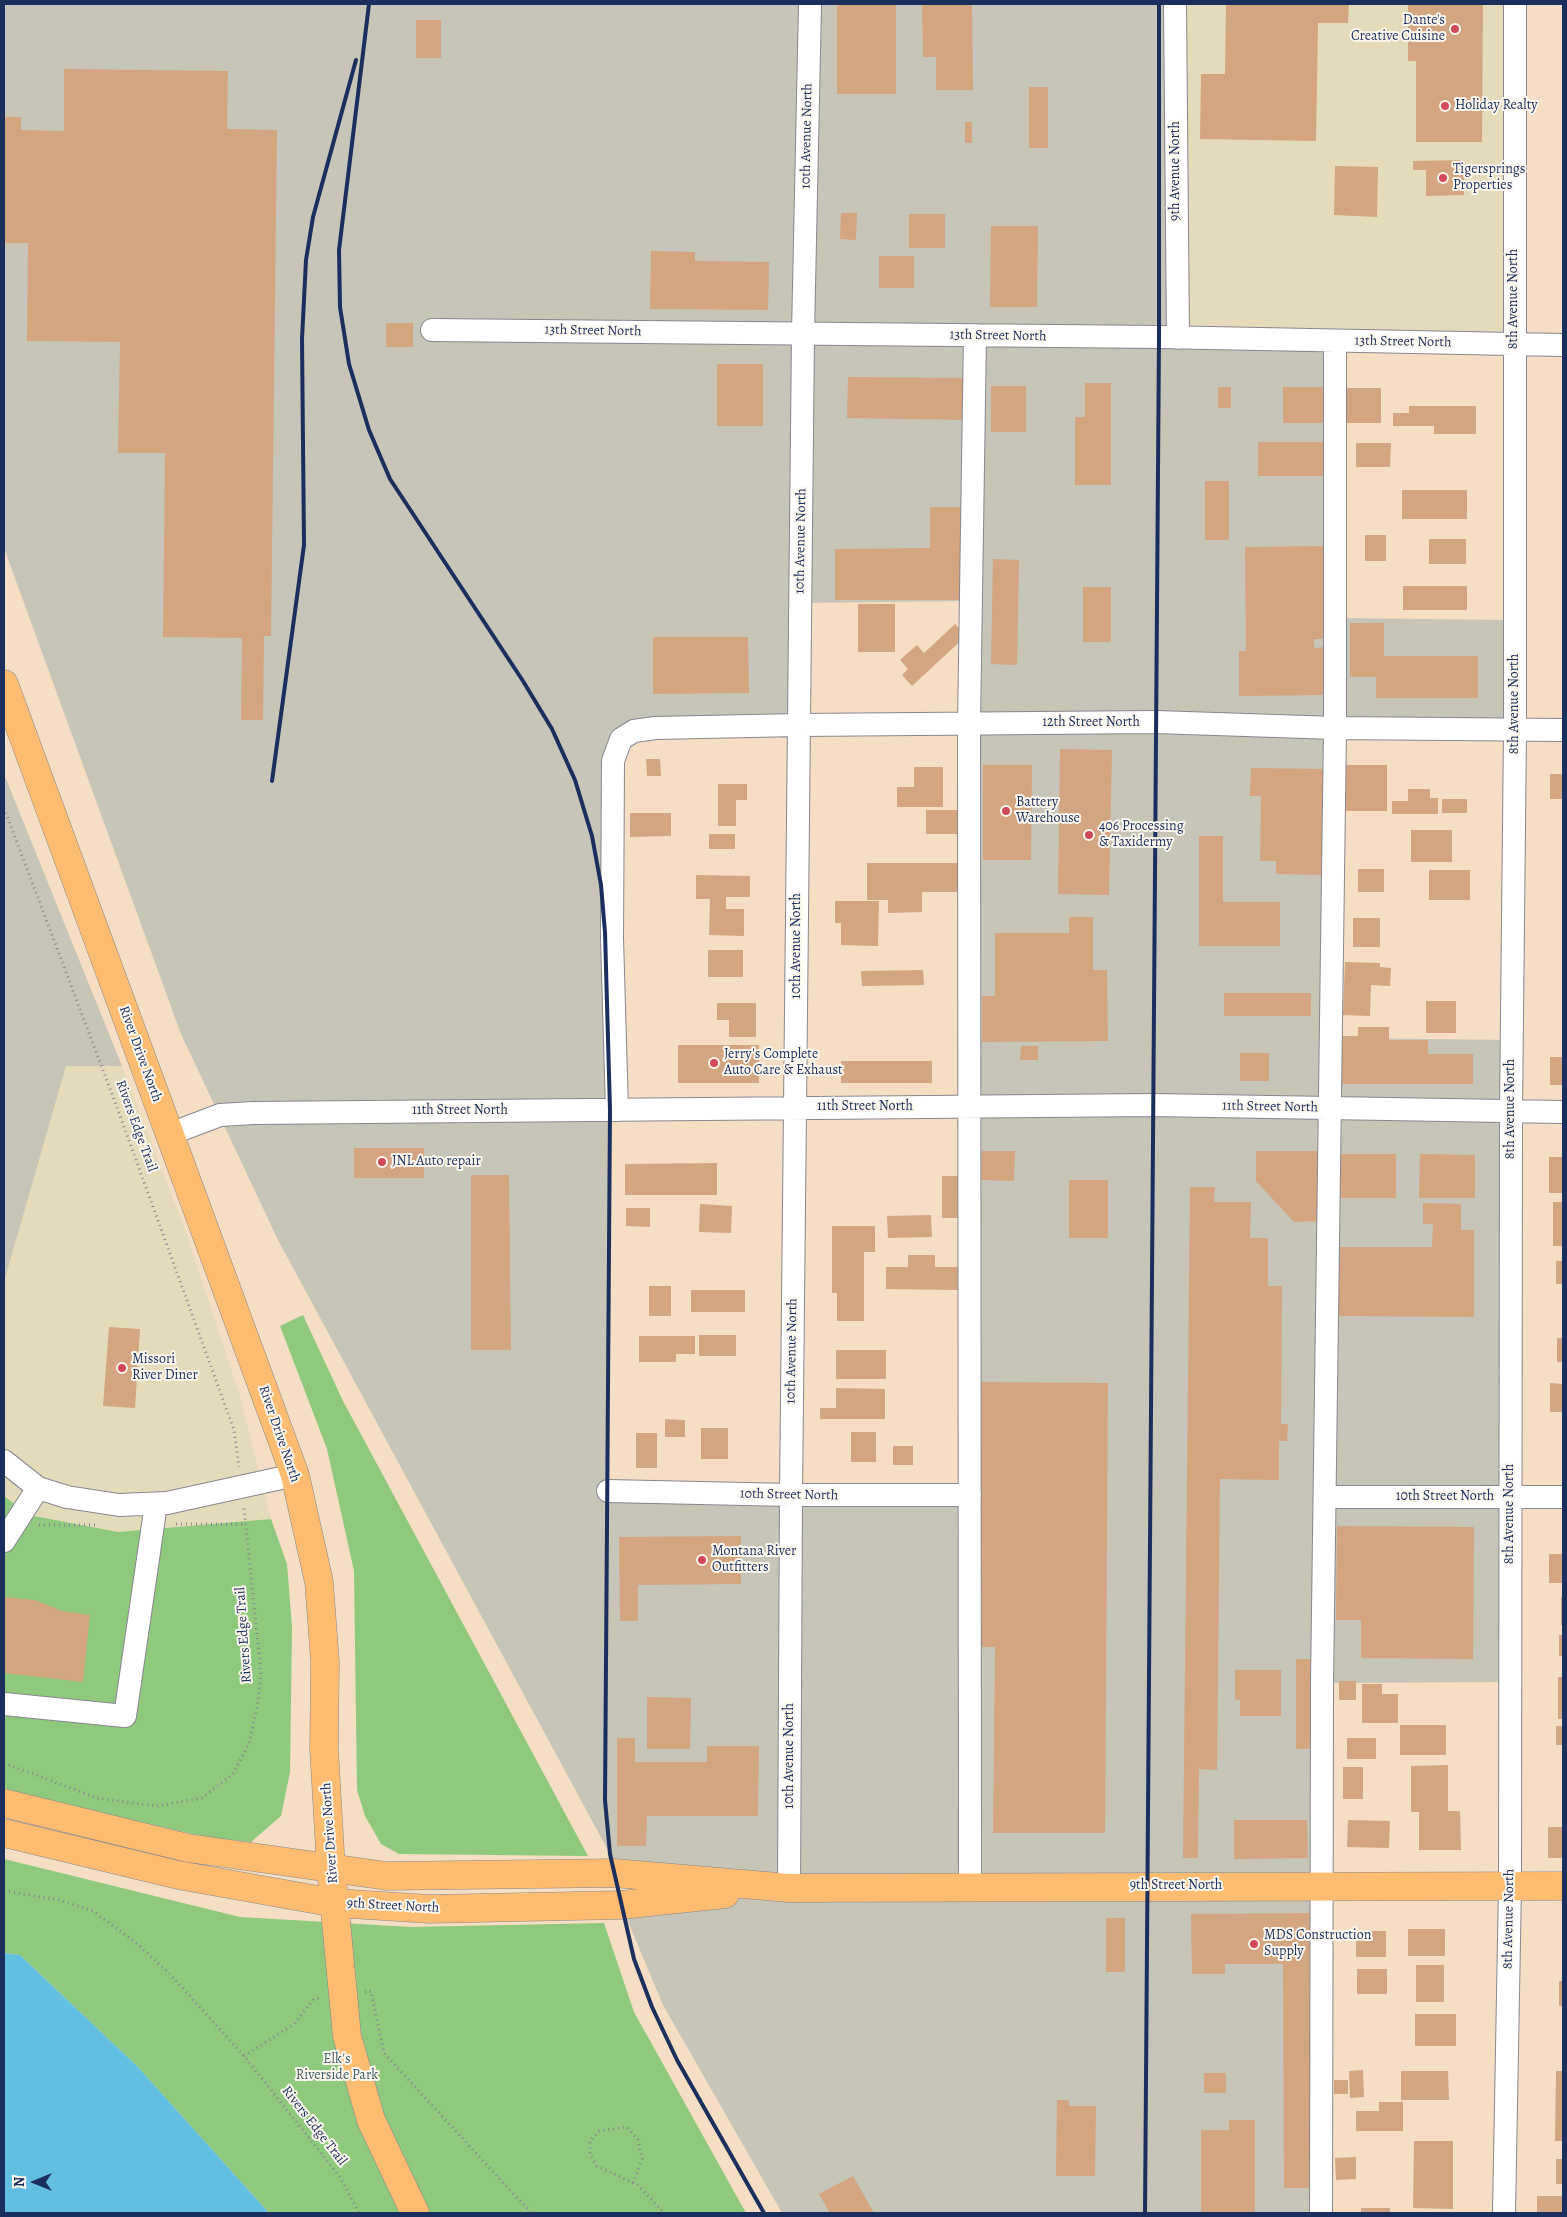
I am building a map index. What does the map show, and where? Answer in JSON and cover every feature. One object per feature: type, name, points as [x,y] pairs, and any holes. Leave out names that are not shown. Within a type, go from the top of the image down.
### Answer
[{"type":"main road","name":"River Drive North","points":[[4,684],[295,1476],[319,1582],[326,1662],[324,1748],[331,1869],[347,2036],[371,2120],[414,2213]]},
{"type":"main road","name":"9th Street North","points":[[4,1803],[188,1848],[387,1876],[614,1873],[789,1888],[1323,1885],[1563,1886]]},
{"type":"main road","name":"9th Street North","points":[[4,1834],[178,1875],[335,1903],[430,1909],[621,1905],[789,1888]]},
{"type":"street","name":"10th Avenue North","points":[[789,1888],[791,1495],[803,334],[810,4]]},
{"type":"street","name":"9th Avenue North","points":[[1175,4],[1178,338]]},
{"type":"street","name":"8th Avenue North","points":[[1504,2213],[1510,1885],[1511,1112],[1515,730],[1515,4]]},
{"type":"street","name":"13th Street North","points":[[432,330],[975,335],[1563,345]]},
{"type":"street","points":[[970,1887],[969,724],[975,335]]},
{"type":"street","points":[[1321,2213],[1322,1683],[1335,728],[1335,341]]},
{"type":"street","name":"12th Street North","points":[[617,1110],[612,938],[613,761],[621,739],[634,731],[655,728],[799,725],[1156,722],[1335,728],[1563,730]]},
{"type":"street","name":"11th Street North","points":[[170,1134],[220,1115],[796,1107],[1153,1105],[1563,1112]]},
{"type":"street","points":[[4,1461],[38,1488],[67,1497],[119,1505],[167,1503],[295,1476]]},
{"type":"street","points":[[4,1541],[38,1488]]},
{"type":"street","name":"10th Street North","points":[[608,1491],[791,1495],[970,1495]]},
{"type":"street","name":"10th Street North","points":[[1326,1497],[1563,1497]]},
{"type":"street","points":[[4,1704],[125,1716],[156,1504]]},
{"type":"path","name":"Rivers Edge Trail","points":[[4,808],[140,1169],[234,1430],[237,1454]]},
{"type":"path","name":"Rivers Edge Trail","points":[[4,1763],[97,1798],[157,1806],[202,1798],[232,1774],[248,1743],[257,1708],[261,1673],[245,1516]]},
{"type":"path","name":"Rivers Edge Trail","points":[[4,1891],[59,1900],[93,1911],[136,1943],[170,1974],[244,2056],[340,2177],[359,2213]]},
{"type":"path","points":[[362,1992],[371,1991],[384,2053],[531,2213]]},
{"type":"path","points":[[244,2056],[294,2024],[314,1999]]},
{"type":"path","points":[[632,2183],[642,2159],[638,2140],[627,2127],[599,2131],[590,2141],[590,2154],[597,2166],[632,2183],[638,2185],[664,2213]]},
{"type":"shaded area","points":[[4,4],[1175,4],[1178,337],[1335,341],[1334,618],[1514,620],[1515,730],[1335,728],[1331,1038],[1512,1040],[1510,1682],[1323,1683],[1321,2213],[782,2213],[663,2005],[621,1905],[785,1888],[614,1873],[610,1854],[278,1240],[181,1034],[4,548]],"holes":[[[970,601],[969,1495],[608,1491],[610,1110],[621,739],[799,725],[800,603]]]},
{"type":"shaded area","points":[[1175,4],[1515,4],[1514,345],[1178,338]]},
{"type":"shaded area","points":[[4,774],[122,1066],[66,1066],[4,1282]]},
{"type":"shaded area","points":[[66,1066],[122,1066],[186,1232],[240,1396],[271,1519],[118,1532],[29,1515],[4,1496],[4,1282]]},
{"type":"green space","points":[[303,1315],[343,1401],[588,1856],[399,1854],[381,1844],[365,1816],[357,1790],[354,1571],[327,1449],[280,1326]]},
{"type":"green space","points":[[4,1496],[29,1515],[118,1532],[271,1519],[287,1564],[292,1627],[290,1772],[281,1816],[251,1842],[206,1837],[4,1791]]},
{"type":"green space","name":"Elk's Riverside Park","points":[[4,1859],[240,1917],[411,1927],[604,1923],[634,2012],[746,2213],[269,2213],[138,2067],[20,1955],[4,1953]]},
{"type":"water","points":[[4,1953],[20,1955],[138,2067],[269,2213],[4,2213]]},
{"type":"building","points":[[837,4],[896,4],[896,94],[837,94]]},
{"type":"building","points":[[922,4],[972,4],[973,90],[936,90],[936,57],[923,57]]},
{"type":"building","points":[[1226,4],[1349,4],[1348,23],[1318,23],[1316,141],[1200,139],[1201,74],[1225,74]]},
{"type":"building","points":[[1408,4],[1483,4],[1482,142],[1416,142],[1416,61],[1408,61]]},
{"type":"building","points":[[416,20],[441,20],[441,58],[416,58]]},
{"type":"building","points":[[64,69],[228,71],[227,129],[277,130],[271,636],[264,636],[263,720],[241,720],[242,638],[163,637],[165,453],[118,453],[120,342],[27,341],[28,243],[4,243],[4,117],[21,117],[21,130],[64,131]]},
{"type":"building","points":[[1029,87],[1048,87],[1048,148],[1029,148]]},
{"type":"building","points":[[965,122],[972,122],[972,143],[965,143]]},
{"type":"building","points":[[1464,160],[1464,195],[1426,196],[1426,170],[1413,170],[1413,161]]},
{"type":"building","points":[[1335,166],[1378,167],[1377,217],[1334,215]]},
{"type":"building","points":[[841,213],[857,213],[856,240],[840,239]]},
{"type":"building","points":[[909,214],[945,214],[945,248],[909,248]]},
{"type":"building","points":[[991,226],[1038,226],[1037,307],[990,307]]},
{"type":"building","points":[[651,251],[695,252],[695,261],[769,262],[768,310],[650,309]]},
{"type":"building","points":[[879,256],[914,256],[914,288],[879,288]]},
{"type":"building","points":[[386,323],[413,323],[413,347],[386,347]]},
{"type":"building","points":[[717,364],[763,364],[763,426],[717,426]]},
{"type":"building","points":[[848,377],[972,378],[971,420],[847,418]]},
{"type":"building","points":[[1085,383],[1111,383],[1111,485],[1075,485],[1075,417],[1085,417]]},
{"type":"building","points":[[991,386],[1026,386],[1026,432],[991,432]]},
{"type":"building","points":[[1218,387],[1231,387],[1231,408],[1218,408]]},
{"type":"building","points":[[1283,387],[1326,387],[1326,423],[1283,423]]},
{"type":"building","points":[[1344,388],[1381,388],[1381,423],[1344,423]]},
{"type":"building","points":[[1409,406],[1476,406],[1476,434],[1434,434],[1434,426],[1393,426],[1393,413],[1409,413]]},
{"type":"building","points":[[1258,442],[1328,442],[1328,476],[1258,476]]},
{"type":"building","points":[[1356,443],[1391,443],[1390,467],[1356,467]]},
{"type":"building","points":[[1205,481],[1229,481],[1229,540],[1205,540]]},
{"type":"building","points":[[1402,490],[1467,490],[1467,519],[1402,519]]},
{"type":"building","points":[[930,507],[964,507],[964,600],[835,600],[835,549],[930,548]]},
{"type":"building","points":[[1365,535],[1386,535],[1386,561],[1365,561]]},
{"type":"building","points":[[1429,539],[1466,539],[1466,564],[1429,564]]},
{"type":"building","points":[[1327,546],[1328,639],[1314,639],[1314,648],[1325,647],[1326,695],[1239,696],[1239,651],[1246,651],[1245,547]]},
{"type":"building","points":[[993,559],[1019,560],[1017,665],[991,664]]},
{"type":"building","points":[[1403,586],[1467,586],[1467,610],[1403,610]]},
{"type":"building","points":[[1083,587],[1111,587],[1111,642],[1083,642]]},
{"type":"building","points":[[858,604],[895,604],[895,652],[858,652]]},
{"type":"building","points":[[1350,623],[1384,623],[1384,656],[1478,656],[1478,698],[1376,698],[1376,677],[1350,677]]},
{"type":"building","points":[[955,624],[966,636],[912,686],[902,675],[908,669],[900,660],[917,645],[924,653]]},
{"type":"building","points":[[653,637],[748,637],[749,693],[653,694]]},
{"type":"building","points":[[1060,749],[1112,750],[1109,895],[1058,894]]},
{"type":"building","points":[[646,759],[660,759],[661,776],[647,776]]},
{"type":"building","points":[[983,765],[1032,765],[1031,860],[983,860]]},
{"type":"building","points":[[1342,765],[1387,765],[1387,811],[1342,811]]},
{"type":"building","points":[[914,767],[943,767],[943,807],[897,807],[897,787],[914,787]]},
{"type":"building","points":[[1251,768],[1326,769],[1324,875],[1276,874],[1276,861],[1260,861],[1261,796],[1250,796]]},
{"type":"building","points":[[1550,774],[1563,774],[1563,799],[1550,799]]},
{"type":"building","points":[[718,784],[747,784],[747,800],[736,800],[736,826],[718,826]]},
{"type":"building","points":[[1408,789],[1430,789],[1430,798],[1438,798],[1438,814],[1392,814],[1392,801],[1408,801]]},
{"type":"building","points":[[1442,799],[1467,799],[1467,813],[1442,813]]},
{"type":"building","points":[[926,810],[964,810],[964,834],[926,834]]},
{"type":"building","points":[[630,813],[671,813],[671,836],[630,837]]},
{"type":"building","points":[[1411,830],[1452,830],[1452,862],[1411,862]]},
{"type":"building","points":[[709,834],[735,834],[735,849],[709,849]]},
{"type":"building","points":[[1199,836],[1223,836],[1223,902],[1280,902],[1280,946],[1199,946]]},
{"type":"building","points":[[867,863],[958,863],[958,892],[922,892],[922,912],[888,913],[888,900],[867,900]]},
{"type":"building","points":[[1358,869],[1384,869],[1384,892],[1358,892]]},
{"type":"building","points":[[1429,870],[1470,870],[1470,900],[1429,900]]},
{"type":"building","points":[[696,875],[750,876],[750,897],[726,897],[726,909],[744,909],[744,936],[709,935],[710,899],[696,899]]},
{"type":"building","points":[[835,901],[879,901],[878,946],[841,945],[841,923],[835,923]]},
{"type":"building","points":[[1069,917],[1093,917],[1093,970],[1107,970],[1108,1041],[982,1042],[982,996],[995,996],[995,933],[1069,933]]},
{"type":"building","points":[[1353,918],[1380,918],[1380,947],[1353,947]]},
{"type":"building","points":[[708,950],[743,950],[743,977],[708,977]]},
{"type":"building","points":[[1345,962],[1380,963],[1380,967],[1391,968],[1390,986],[1371,985],[1370,1016],[1343,1015]]},
{"type":"building","points":[[923,970],[924,985],[862,986],[861,971]]},
{"type":"building","points":[[1224,993],[1311,993],[1311,1016],[1224,1016]]},
{"type":"building","points":[[1426,1001],[1456,1001],[1456,1033],[1426,1033]]},
{"type":"building","points":[[717,1003],[756,1003],[756,1037],[729,1037],[729,1020],[717,1020]]},
{"type":"building","points":[[1358,1027],[1389,1027],[1389,1040],[1428,1040],[1428,1054],[1473,1054],[1473,1084],[1341,1084],[1341,1036],[1358,1036]]},
{"type":"building","points":[[678,1045],[759,1045],[759,1083],[678,1083]]},
{"type":"building","points":[[1021,1046],[1038,1046],[1038,1060],[1020,1060]]},
{"type":"building","points":[[1240,1053],[1269,1053],[1269,1081],[1240,1081]]},
{"type":"building","points":[[1550,1057],[1563,1057],[1563,1085],[1550,1085]]},
{"type":"building","points":[[841,1061],[932,1061],[932,1083],[841,1083]]},
{"type":"building","points":[[354,1148],[424,1148],[424,1178],[354,1178]]},
{"type":"building","points":[[982,1151],[1015,1151],[1014,1181],[981,1180]]},
{"type":"building","points":[[1256,1151],[1320,1151],[1321,1221],[1294,1222],[1256,1181]]},
{"type":"building","points":[[1340,1154],[1396,1154],[1396,1198],[1340,1198]]},
{"type":"building","points":[[1420,1154],[1475,1155],[1475,1198],[1419,1198]]},
{"type":"building","points":[[1549,1157],[1563,1157],[1563,1193],[1549,1193]]},
{"type":"building","points":[[717,1163],[717,1195],[625,1195],[625,1164]]},
{"type":"building","points":[[471,1175],[509,1175],[511,1350],[471,1350]]},
{"type":"building","points":[[942,1176],[961,1176],[961,1218],[942,1218]]},
{"type":"building","points":[[1069,1180],[1108,1180],[1108,1238],[1069,1238]]},
{"type":"building","points":[[1190,1187],[1215,1187],[1214,1202],[1251,1202],[1250,1238],[1268,1238],[1268,1286],[1282,1286],[1281,1424],[1288,1424],[1287,1441],[1279,1441],[1279,1480],[1220,1479],[1217,1770],[1199,1769],[1198,1858],[1183,1858]]},
{"type":"building","points":[[1553,1202],[1563,1202],[1563,1246],[1553,1246]]},
{"type":"building","points":[[1423,1203],[1461,1204],[1461,1230],[1474,1230],[1474,1317],[1339,1316],[1339,1247],[1432,1247],[1433,1224],[1423,1224]]},
{"type":"building","points":[[700,1204],[732,1206],[731,1233],[699,1232]]},
{"type":"building","points":[[626,1208],[650,1208],[650,1227],[626,1226]]},
{"type":"building","points":[[931,1215],[932,1237],[888,1238],[887,1216]]},
{"type":"building","points":[[832,1226],[875,1226],[875,1252],[864,1252],[864,1321],[837,1321],[837,1293],[832,1293]]},
{"type":"building","points":[[908,1255],[935,1255],[935,1267],[958,1267],[958,1290],[886,1289],[886,1267],[908,1267]]},
{"type":"building","points":[[1556,1261],[1563,1261],[1563,1284],[1556,1284]]},
{"type":"building","points":[[649,1286],[671,1286],[671,1316],[649,1316]]},
{"type":"building","points":[[691,1290],[745,1290],[745,1312],[691,1312]]},
{"type":"building","name":"Missori River Diner","points":[[109,1327],[140,1329],[135,1408],[103,1406]]},
{"type":"building","points":[[699,1335],[736,1335],[736,1356],[699,1356]]},
{"type":"building","points":[[639,1336],[695,1336],[695,1354],[676,1354],[676,1362],[639,1362]]},
{"type":"building","points":[[1557,1338],[1563,1338],[1563,1362],[1557,1362]]},
{"type":"building","points":[[836,1350],[886,1350],[886,1379],[836,1379]]},
{"type":"building","points":[[979,1382],[1108,1383],[1105,1833],[993,1833],[995,1647],[977,1647]]},
{"type":"building","points":[[1550,1383],[1563,1384],[1563,1412],[1550,1412]]},
{"type":"building","points":[[836,1388],[885,1389],[885,1419],[820,1419],[820,1408],[836,1408]]},
{"type":"building","points":[[665,1419],[685,1420],[685,1437],[665,1437]]},
{"type":"building","points":[[701,1428],[728,1428],[728,1459],[701,1459]]},
{"type":"building","points":[[851,1432],[876,1432],[876,1462],[851,1462]]},
{"type":"building","points":[[636,1433],[657,1433],[657,1468],[636,1468]]},
{"type":"building","points":[[893,1446],[913,1446],[913,1465],[893,1465]]},
{"type":"building","points":[[1337,1526],[1474,1527],[1473,1659],[1361,1658],[1361,1620],[1336,1620]]},
{"type":"building","points":[[741,1536],[741,1584],[638,1585],[638,1621],[620,1621],[619,1537]]},
{"type":"building","points":[[1549,1554],[1563,1554],[1563,1583],[1549,1583]]},
{"type":"building","points":[[5,1597],[35,1600],[62,1611],[90,1615],[83,1682],[4,1673]]},
{"type":"building","points":[[1561,1597],[1563,1597],[1563,1625],[1561,1625]]},
{"type":"building","points":[[1559,1635],[1563,1635],[1563,1656],[1559,1656]]},
{"type":"building","points":[[1296,1659],[1318,1659],[1318,1749],[1296,1749]]},
{"type":"building","points":[[1235,1670],[1281,1670],[1281,1716],[1240,1716],[1240,1700],[1235,1700]]},
{"type":"building","points":[[1558,1677],[1563,1677],[1563,1719],[1558,1719]]},
{"type":"building","points":[[1339,1681],[1356,1681],[1356,1700],[1339,1700]]},
{"type":"building","points":[[1362,1684],[1382,1684],[1382,1694],[1398,1694],[1398,1723],[1362,1723]]},
{"type":"building","points":[[647,1697],[691,1698],[690,1749],[647,1749]]},
{"type":"building","points":[[1400,1725],[1446,1725],[1446,1755],[1400,1755]]},
{"type":"building","points":[[1556,1726],[1563,1726],[1563,1745],[1556,1745]]},
{"type":"building","points":[[617,1738],[635,1738],[635,1762],[707,1762],[707,1746],[759,1746],[758,1816],[647,1816],[646,1846],[617,1846]]},
{"type":"building","points":[[1347,1738],[1376,1738],[1376,1759],[1347,1759]]},
{"type":"building","points":[[1448,1765],[1448,1811],[1460,1811],[1461,1850],[1419,1850],[1419,1812],[1411,1812],[1411,1766]]},
{"type":"building","points":[[1343,1767],[1363,1767],[1363,1799],[1343,1799]]},
{"type":"building","points":[[1234,1820],[1307,1820],[1308,1858],[1234,1859]]},
{"type":"building","points":[[1348,1820],[1390,1821],[1389,1848],[1347,1847]]},
{"type":"building","points":[[1548,1827],[1563,1827],[1563,1858],[1548,1858]]},
{"type":"building","points":[[1315,1913],[1316,2188],[1284,2188],[1283,1964],[1225,1964],[1225,1974],[1192,1974],[1191,1914]]},
{"type":"building","points":[[1106,1918],[1125,1918],[1125,1972],[1106,1972]]},
{"type":"building","points":[[1408,1929],[1445,1929],[1445,1956],[1408,1956]]},
{"type":"building","points":[[1356,1931],[1386,1931],[1386,1957],[1356,1957]]},
{"type":"building","points":[[1416,1965],[1444,1965],[1444,2002],[1416,2002]]},
{"type":"building","points":[[1357,1969],[1387,1969],[1387,1994],[1357,1994]]},
{"type":"building","points":[[1559,1981],[1563,1981],[1563,2006],[1559,2006]]},
{"type":"building","points":[[1415,2014],[1456,2014],[1456,2046],[1415,2046]]},
{"type":"building","points":[[1363,2070],[1364,2097],[1350,2098],[1349,2071]]},
{"type":"building","points":[[1401,2071],[1448,2071],[1449,2100],[1401,2100]]},
{"type":"building","points":[[1556,2071],[1563,2071],[1563,2141],[1555,2141]]},
{"type":"building","points":[[1204,2073],[1226,2073],[1226,2093],[1204,2093]]},
{"type":"building","points":[[1334,2080],[1348,2080],[1348,2094],[1334,2094]]},
{"type":"building","points":[[1057,2100],[1069,2100],[1069,2106],[1096,2106],[1095,2176],[1056,2176]]},
{"type":"building","points":[[1379,2102],[1403,2102],[1403,2131],[1356,2131],[1356,2111],[1379,2111]]},
{"type":"building","points":[[1229,2120],[1255,2120],[1255,2213],[1201,2213],[1201,2130],[1229,2130]]},
{"type":"building","points":[[1414,2141],[1453,2141],[1453,2209],[1413,2208]]},
{"type":"building","points":[[1356,2157],[1356,2179],[1336,2180],[1335,2158]]},
{"type":"building","points":[[1556,2159],[1563,2159],[1563,2184],[1556,2184]]},
{"type":"building","points":[[853,2176],[874,2213],[830,2213],[819,2194]]},
{"type":"building","points":[[1537,2196],[1563,2196],[1563,2213],[1537,2213]]},
{"type":"building","points":[[1361,2208],[1390,2208],[1390,2213],[1361,2213]]},
{"type":"railway","points":[[369,4],[339,250],[340,307],[349,364],[369,430],[390,479],[523,681],[552,729],[575,780],[592,836],[601,885],[605,932],[610,1110],[605,1800],[610,1854],[634,1959],[652,2007],[677,2060],[764,2213]]},
{"type":"railway","points":[[1145,2213],[1159,337],[1159,4]]},
{"type":"railway","points":[[272,781],[304,545],[302,339],[306,260],[313,217],[356,60]]},
{"type":"place","name":"Dante's Creative Cuisine","points":[[1455,29]]},
{"type":"place","name":"Holiday Realty","points":[[1445,106]]},
{"type":"place","name":"Tigersprings Properties","points":[[1443,178]]},
{"type":"place","name":"Battery Warehouse","points":[[1006,811]]},
{"type":"place","name":"406 Processing & Taxidermy","points":[[1089,835]]},
{"type":"place","name":"Jerry's Complete Auto Care & Exhaust","points":[[714,1063]]},
{"type":"place","name":"JNL Auto repair","points":[[382,1162]]},
{"type":"place","name":"Missori River Diner","points":[[122,1368]]},
{"type":"place","name":"Montana River Outfitters","points":[[702,1560]]},
{"type":"place","name":"MDS Construction Supply","points":[[1254,1944]]}]
